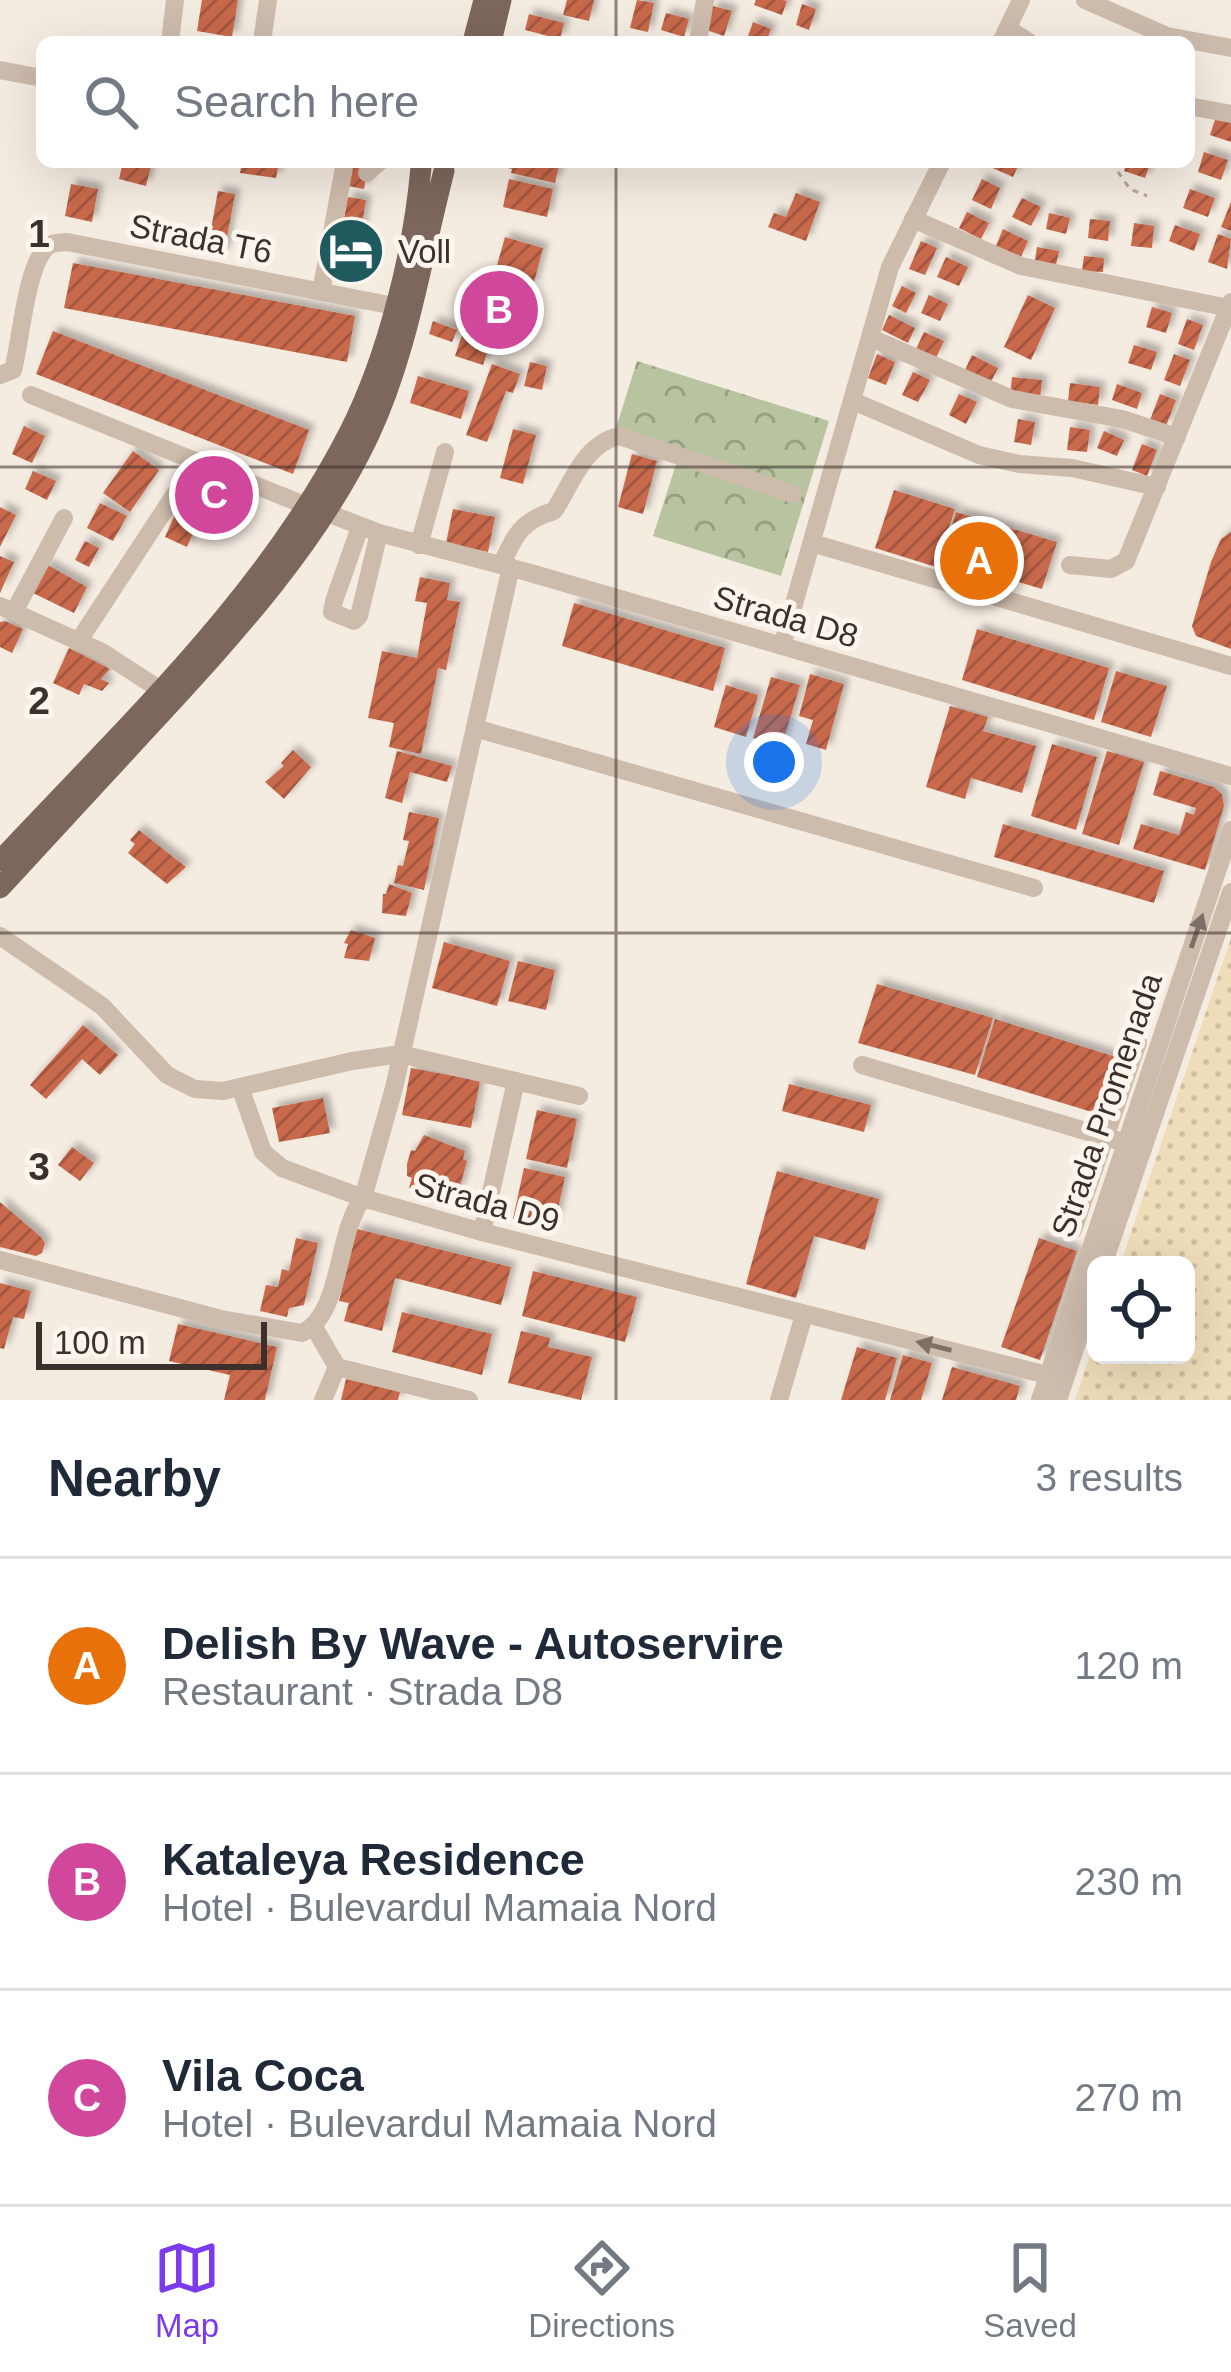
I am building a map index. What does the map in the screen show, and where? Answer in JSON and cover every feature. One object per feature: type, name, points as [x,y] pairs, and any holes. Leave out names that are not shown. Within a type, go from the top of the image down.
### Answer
[{"type":"main road","points":[[475,36],[484,0]]},
{"type":"main road","points":[[492,36],[501,0]]},
{"type":"main road","points":[[0,888],[217,651],[291,561],[382,351],[433,168]]},
{"type":"main road","points":[[0,861],[316,509],[369,434],[399,356],[434,168]]},
{"type":"street","points":[[171,36],[175,0]]},
{"type":"street","points":[[263,36],[268,0]]},
{"type":"street","points":[[699,36],[705,0]]},
{"type":"street","points":[[1004,35],[1021,0]]},
{"type":"street","points":[[1085,0],[1167,36]]},
{"type":"street","points":[[1195,41],[1231,48]]},
{"type":"street","points":[[0,70],[36,77]]},
{"type":"street","points":[[1195,107],[1231,114]]},
{"type":"street","points":[[320,292],[357,168]]},
{"type":"street","points":[[782,646],[890,267],[939,168]]},
{"type":"street","points":[[914,219],[1021,266],[1230,305],[1126,561],[1111,569],[1070,565]]},
{"type":"street","name":"Strada T6","points":[[0,375],[13,370],[34,274],[52,243],[67,242],[394,306]]},
{"type":"street","points":[[871,338],[1012,399],[1122,419],[1178,436]]},
{"type":"street","name":"Strada D8","points":[[31,395],[370,530],[1231,776]]},
{"type":"street","points":[[853,401],[979,455],[1072,468],[1157,487]]},
{"type":"street","points":[[240,1088],[263,1152],[282,1168],[363,1198],[401,1054],[475,728],[506,566],[519,528],[530,518],[554,511],[578,468],[607,439],[620,436],[793,494]]},
{"type":"street","points":[[419,545],[445,452]]},
{"type":"street","points":[[78,642],[196,462]]},
{"type":"street","points":[[64,518],[4,608],[160,688]]},
{"type":"street","points":[[812,543],[1231,666]]},
{"type":"street","points":[[475,728],[1034,889]]},
{"type":"street","name":"Strada Promenada","points":[[1040,1400],[1231,830]]},
{"type":"street","points":[[1106,1256],[1231,892]]},
{"type":"street","points":[[0,936],[102,1006],[181,1084],[208,1090],[240,1088],[401,1054],[579,1096]]},
{"type":"street","points":[[1073,1230],[1138,1042]]},
{"type":"street","points":[[862,1065],[1126,1143]]},
{"type":"street","points":[[482,1232],[516,1081]]},
{"type":"street","name":"Strada D9","points":[[314,1327],[326,1308],[347,1223],[363,1198],[1047,1375]]},
{"type":"street","points":[[0,1260],[291,1334],[314,1327],[337,1367],[469,1400]]},
{"type":"street","points":[[1058,1400],[1087,1313]]},
{"type":"street","points":[[779,1400],[804,1315]]},
{"type":"street","points":[[323,1400],[337,1367]]},
{"type":"path","points":[[1116,168],[1130,189],[1147,196]]},
{"type":"sand","points":[[1231,938],[1231,1400],[1075,1400],[1087,1364],[1195,1364],[1195,1256],[1123,1256]]},
{"type":"green space","points":[[637,361],[829,421],[781,576],[653,536],[678,458],[613,438]]},
{"type":"building","points":[[202,0],[238,0],[232,36],[197,31]]},
{"type":"building","points":[[567,0],[594,0],[589,21],[563,15]]},
{"type":"building","points":[[637,0],[654,3],[648,32],[630,28]]},
{"type":"building","points":[[756,0],[787,1],[782,15],[754,5]]},
{"type":"building","points":[[802,4],[816,9],[809,30],[796,25]]},
{"type":"building","points":[[713,6],[732,11],[724,36],[706,30]]},
{"type":"building","points":[[666,13],[689,19],[684,36],[661,30]]},
{"type":"building","points":[[529,14],[564,23],[561,36],[525,30]]},
{"type":"building","points":[[753,22],[771,29],[768,36],[748,36]]},
{"type":"building","points":[[1216,117],[1231,122],[1231,142],[1210,135]]},
{"type":"building","points":[[1204,152],[1228,160],[1221,180],[1198,172]]},
{"type":"building","points":[[122,168],[150,168],[146,186],[119,179]]},
{"type":"building","points":[[241,168],[278,168],[276,178],[240,173]]},
{"type":"building","points":[[351,168],[368,168],[364,189],[348,186]]},
{"type":"building","points":[[508,168],[559,168],[555,183],[511,173]]},
{"type":"building","points":[[993,168],[1017,168],[1013,177]]},
{"type":"building","points":[[1125,168],[1149,168],[1145,178]]},
{"type":"building","points":[[509,179],[553,189],[547,217],[503,207]]},
{"type":"building","points":[[982,179],[1000,188],[991,209],[972,200]]},
{"type":"building","points":[[71,184],[98,189],[92,222],[65,216]]},
{"type":"building","points":[[1190,189],[1215,198],[1208,217],[1183,208]]},
{"type":"building","points":[[218,191],[235,194],[224,254],[207,251]]},
{"type":"building","points":[[796,193],[820,202],[806,241],[768,227],[774,213],[786,217]]},
{"type":"building","points":[[348,197],[366,200],[355,265],[336,262]]},
{"type":"building","points":[[1022,198],[1041,207],[1031,226],[1012,217]]},
{"type":"building","points":[[1231,202],[1231,231],[1221,227]]},
{"type":"building","points":[[967,212],[989,223],[981,239],[959,228]]},
{"type":"building","points":[[1049,213],[1070,218],[1066,234],[1046,229]]},
{"type":"building","points":[[1090,219],[1110,221],[1108,241],[1088,238]]},
{"type":"building","points":[[1134,223],[1154,226],[1152,248],[1131,246]]},
{"type":"building","points":[[1175,225],[1200,234],[1194,251],[1169,241]]},
{"type":"building","points":[[1003,229],[1028,241],[1021,257],[996,246]]},
{"type":"building","points":[[1218,234],[1231,239],[1227,269],[1208,262]]},
{"type":"building","points":[[505,237],[543,248],[533,286],[494,276]]},
{"type":"building","points":[[921,241],[937,248],[925,275],[909,269]]},
{"type":"building","points":[[1037,247],[1059,251],[1056,265],[1035,260]]},
{"type":"building","points":[[1084,256],[1104,258],[1103,272],[1082,271]]},
{"type":"building","points":[[946,257],[968,267],[959,286],[937,277]]},
{"type":"building","points":[[73,263],[355,316],[347,362],[64,308]]},
{"type":"building","points":[[902,286],[916,293],[906,313],[892,306]]},
{"type":"building","points":[[929,295],[948,304],[940,321],[921,313]]},
{"type":"building","points":[[1028,295],[1055,308],[1031,360],[1004,347]]},
{"type":"building","points":[[491,299],[527,310],[518,341],[481,330]]},
{"type":"building","points":[[1152,307],[1172,313],[1166,333],[1146,327]]},
{"type":"building","points":[[889,315],[915,328],[908,343],[882,330]]},
{"type":"building","points":[[1187,319],[1203,325],[1194,350],[1178,344]]},
{"type":"building","points":[[433,321],[457,330],[452,342],[429,334]]},
{"type":"building","points":[[53,331],[309,430],[293,474],[36,374]]},
{"type":"building","points":[[924,332],[944,341],[936,358],[916,349]]},
{"type":"building","points":[[462,335],[490,344],[483,365],[455,356]]},
{"type":"building","points":[[1134,345],[1157,352],[1151,370],[1128,363]]},
{"type":"building","points":[[877,354],[895,362],[886,385],[868,378]]},
{"type":"building","points":[[1174,354],[1190,360],[1180,386],[1164,380]]},
{"type":"building","points":[[972,355],[998,368],[991,382],[965,370]]},
{"type":"building","points":[[530,362],[547,366],[542,390],[524,386]]},
{"type":"building","points":[[492,364],[520,374],[513,393],[506,391],[487,442],[466,435]]},
{"type":"building","points":[[913,372],[930,380],[918,402],[902,395]]},
{"type":"building","points":[[418,376],[469,391],[461,419],[410,403]]},
{"type":"building","points":[[1012,377],[1042,380],[1040,399],[1010,396]]},
{"type":"building","points":[[1070,383],[1100,387],[1098,405],[1068,401]]},
{"type":"building","points":[[1117,384],[1142,393],[1137,409],[1112,400]]},
{"type":"building","points":[[959,394],[977,402],[966,424],[949,415]]},
{"type":"building","points":[[1160,394],[1176,400],[1166,426],[1150,420]]},
{"type":"building","points":[[1018,419],[1035,422],[1031,445],[1014,442]]},
{"type":"building","points":[[24,426],[45,436],[32,463],[12,454]]},
{"type":"building","points":[[1070,427],[1090,430],[1087,452],[1067,450]]},
{"type":"building","points":[[513,429],[536,435],[523,484],[500,478]]},
{"type":"building","points":[[1104,431],[1124,440],[1117,456],[1097,448]]},
{"type":"building","points":[[1142,444],[1157,450],[1147,476],[1132,470]]},
{"type":"building","points":[[133,451],[159,470],[130,512],[103,493]]},
{"type":"building","points":[[632,454],[657,461],[643,514],[618,507]]},
{"type":"building","points":[[33,471],[56,481],[47,500],[25,489]]},
{"type":"building","points":[[206,482],[234,495],[224,518],[195,505]]},
{"type":"building","points":[[894,490],[955,509],[936,567],[875,548]]},
{"type":"building","points":[[100,503],[127,516],[113,541],[87,528]]},
{"type":"building","points":[[0,507],[16,515],[0,547]]},
{"type":"building","points":[[453,509],[495,517],[488,552],[446,543]]},
{"type":"building","points":[[177,510],[199,519],[187,547],[165,537]]},
{"type":"building","points":[[956,512],[1057,542],[1042,589],[942,559]]},
{"type":"building","points":[[1231,532],[1231,649],[1196,636],[1192,626],[1211,562],[1221,539]]},
{"type":"building","points":[[85,541],[99,548],[89,567],[75,560]]},
{"type":"building","points":[[0,556],[14,562],[0,593]]},
{"type":"building","points":[[46,564],[87,587],[74,613],[31,592]]},
{"type":"building","points":[[420,577],[450,583],[447,600],[460,602],[446,670],[438,668],[421,754],[389,747],[394,723],[368,718],[382,651],[417,658],[427,603],[415,601]]},
{"type":"building","points":[[574,603],[725,648],[713,691],[562,646]]},
{"type":"building","points":[[0,622],[23,629],[12,653],[0,647]]},
{"type":"building","points":[[977,629],[1109,668],[1094,720],[962,680]]},
{"type":"building","points":[[69,648],[110,669],[101,679],[109,683],[102,691],[84,684],[79,695],[53,683]]},
{"type":"building","points":[[1116,671],[1167,686],[1151,737],[1101,722]]},
{"type":"building","points":[[810,674],[844,684],[826,750],[806,744],[813,720],[799,716]]},
{"type":"building","points":[[771,677],[800,685],[782,746],[753,738]]},
{"type":"building","points":[[726,685],[758,695],[746,737],[714,727]]},
{"type":"building","points":[[950,706],[988,717],[983,731],[1036,746],[1022,793],[971,778],[965,799],[926,787]]},
{"type":"building","points":[[1052,744],[1097,757],[1076,830],[1031,816]]},
{"type":"building","points":[[293,750],[311,767],[284,799],[265,782],[284,766],[281,763]]},
{"type":"building","points":[[397,751],[452,766],[447,782],[410,772],[402,803],[385,798]]},
{"type":"building","points":[[1107,751],[1144,762],[1119,845],[1082,834]]},
{"type":"building","points":[[1160,771],[1214,787],[1222,794],[1224,806],[1205,870],[1133,849],[1141,824],[1179,835],[1186,812],[1194,815],[1196,808],[1153,795]]},
{"type":"building","points":[[409,812],[439,818],[424,890],[394,883],[409,841],[403,840]]},
{"type":"building","points":[[1003,824],[1164,871],[1154,903],[994,857]]},
{"type":"building","points":[[139,830],[186,867],[167,884],[128,853],[135,844],[130,840]]},
{"type":"building","points":[[389,884],[412,893],[406,916],[382,913]]},
{"type":"building","points":[[351,930],[375,938],[369,961],[344,958],[348,944],[344,943]]},
{"type":"building","points":[[444,942],[510,961],[497,1006],[432,988]]},
{"type":"building","points":[[518,961],[555,970],[546,1010],[508,1001]]},
{"type":"building","points":[[877,984],[993,1018],[975,1075],[858,1043]]},
{"type":"building","points":[[995,1019],[1122,1059],[1105,1116],[977,1077]]},
{"type":"building","points":[[83,1025],[118,1055],[100,1075],[82,1059],[46,1099],[30,1085]]},
{"type":"building","points":[[411,1068],[480,1081],[471,1128],[402,1115]]},
{"type":"building","points":[[789,1084],[871,1105],[864,1132],[782,1111]]},
{"type":"building","points":[[323,1098],[330,1133],[279,1142],[272,1108]]},
{"type":"building","points":[[537,1110],[577,1119],[567,1168],[526,1159]]},
{"type":"building","points":[[424,1135],[465,1151],[467,1161],[453,1196],[409,1188],[412,1178],[407,1176],[407,1164],[411,1150],[415,1151]]},
{"type":"building","points":[[72,1147],[94,1163],[80,1181],[58,1165]]},
{"type":"building","points":[[524,1168],[565,1177],[554,1227],[513,1219]]},
{"type":"building","points":[[777,1171],[879,1199],[865,1250],[814,1236],[796,1298],[746,1284]]},
{"type":"building","points":[[0,1202],[41,1237],[45,1243],[42,1253],[36,1256],[0,1247]]},
{"type":"building","points":[[357,1229],[511,1267],[501,1305],[395,1278],[382,1331],[344,1321],[349,1303],[339,1301]]},
{"type":"building","points":[[296,1238],[318,1243],[304,1305],[289,1308],[287,1317],[260,1311],[266,1285],[278,1287],[282,1269],[289,1271]]},
{"type":"building","points":[[1039,1238],[1077,1251],[1040,1360],[1001,1347]]},
{"type":"building","points":[[533,1271],[637,1297],[625,1342],[522,1316]]},
{"type":"building","points":[[0,1283],[31,1291],[24,1319],[13,1317],[4,1349],[0,1348]]},
{"type":"building","points":[[402,1312],[492,1334],[482,1375],[392,1352]]},
{"type":"building","points":[[178,1324],[277,1347],[265,1400],[224,1400],[230,1375],[169,1361]]},
{"type":"building","points":[[521,1331],[550,1338],[548,1347],[592,1357],[581,1400],[508,1383]]},
{"type":"building","points":[[857,1347],[897,1358],[885,1400],[841,1400]]},
{"type":"building","points":[[903,1355],[932,1363],[921,1400],[890,1400]]},
{"type":"building","points":[[952,1367],[1020,1386],[1016,1400],[942,1400]]},
{"type":"building","points":[[346,1379],[400,1392],[398,1400],[341,1400]]},
{"type":"place","name":"Voll","points":[[351,251]]},
{"type":"place","name":"Kataleya Residence","points":[[499,310]]},
{"type":"place","name":"Vila Coca","points":[[214,495]]},
{"type":"place","name":"Delish By Wave - Autoservire","points":[[979,561]]}]
